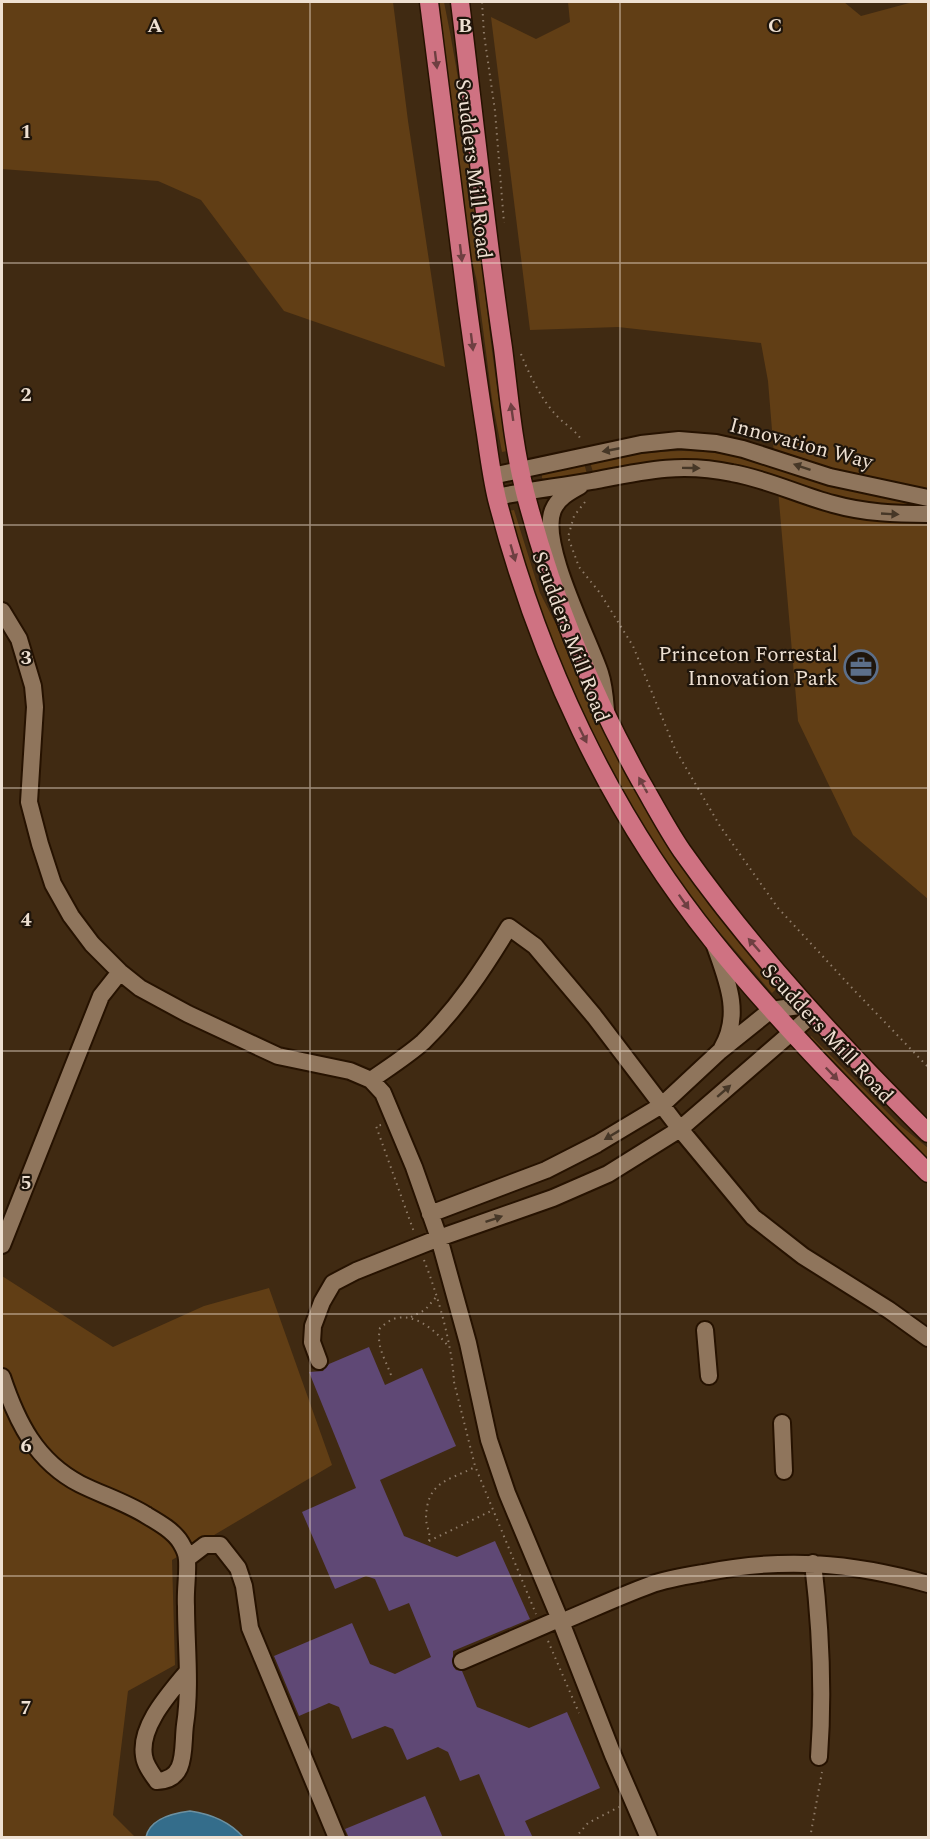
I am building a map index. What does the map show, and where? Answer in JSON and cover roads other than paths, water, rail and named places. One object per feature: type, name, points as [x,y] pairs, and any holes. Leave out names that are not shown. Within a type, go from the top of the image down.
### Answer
[{"type":"main road","name":"Scudders Mill Road","points":[[429,2],[492,476],[524,594],[556,675],[583,735],[637,832],[713,941],[791,1032],[928,1173]]},
{"type":"main road","name":"Scudders Mill Road","points":[[460,2],[495,298],[520,470],[557,599],[606,714],[628,758],[682,850],[749,939],[866,1070],[928,1133]]},
{"type":"street","name":"Innovation Way","points":[[492,476],[641,444],[679,440],[716,443],[743,449],[830,477],[928,498]]},
{"type":"street","points":[[497,497],[592,481],[628,472],[666,468],[701,468],[732,472],[762,480],[818,500],[852,509],[888,514],[928,514]]},
{"type":"street","points":[[592,481],[562,497],[552,511],[550,531],[570,597],[600,673],[604,687],[606,714]]},
{"type":"street","points":[[852,509],[858,483]]},
{"type":"street","points":[[2,611],[19,639],[33,686],[35,707],[29,802],[39,844],[53,884],[71,916],[92,944],[140,988],[188,1014],[278,1056],[350,1071],[371,1080],[383,1093],[439,1238],[468,1343],[489,1440],[507,1493],[649,1838]]},
{"type":"street","points":[[371,1080],[422,1042],[453,1008],[475,981],[509,927],[535,946],[594,1016],[680,1129],[753,1217],[803,1256],[889,1310],[928,1338]]},
{"type":"street","points":[[713,941],[732,999],[732,1024],[728,1038],[720,1051]]},
{"type":"street","points":[[2,1245],[101,996],[120,972]]},
{"type":"street","points":[[430,1214],[546,1170],[597,1144],[662,1105],[720,1051],[771,1010],[810,1009]]},
{"type":"street","points":[[320,1361],[312,1342],[313,1326],[322,1302],[333,1283],[356,1270],[553,1198],[608,1174],[680,1129],[791,1032],[810,1009]]},
{"type":"street","points":[[705,1330],[709,1376]]},
{"type":"street","points":[[2,1377],[27,1438],[53,1465],[79,1483],[117,1498],[162,1525],[180,1541],[188,1558],[185,1583],[187,1672],[187,1712],[179,1772],[165,1781],[157,1781],[144,1755],[145,1738],[153,1716],[187,1672]]},
{"type":"street","points":[[782,1423],[784,1471]]},
{"type":"street","points":[[188,1558],[205,1545],[220,1545],[238,1568],[244,1586],[250,1628],[337,1838]]},
{"type":"street","points":[[462,1661],[651,1584],[731,1567],[772,1563],[849,1566],[928,1584]]},
{"type":"street","points":[[813,1563],[822,1658],[821,1763]]},
{"type":"water","points":[[190,1811],[219,1819],[243,1837],[146,1837],[152,1825],[157,1821],[170,1815]]},
{"type":"place","name":"Princeton Forrestal Innovation Park","points":[[861,667]]}]
